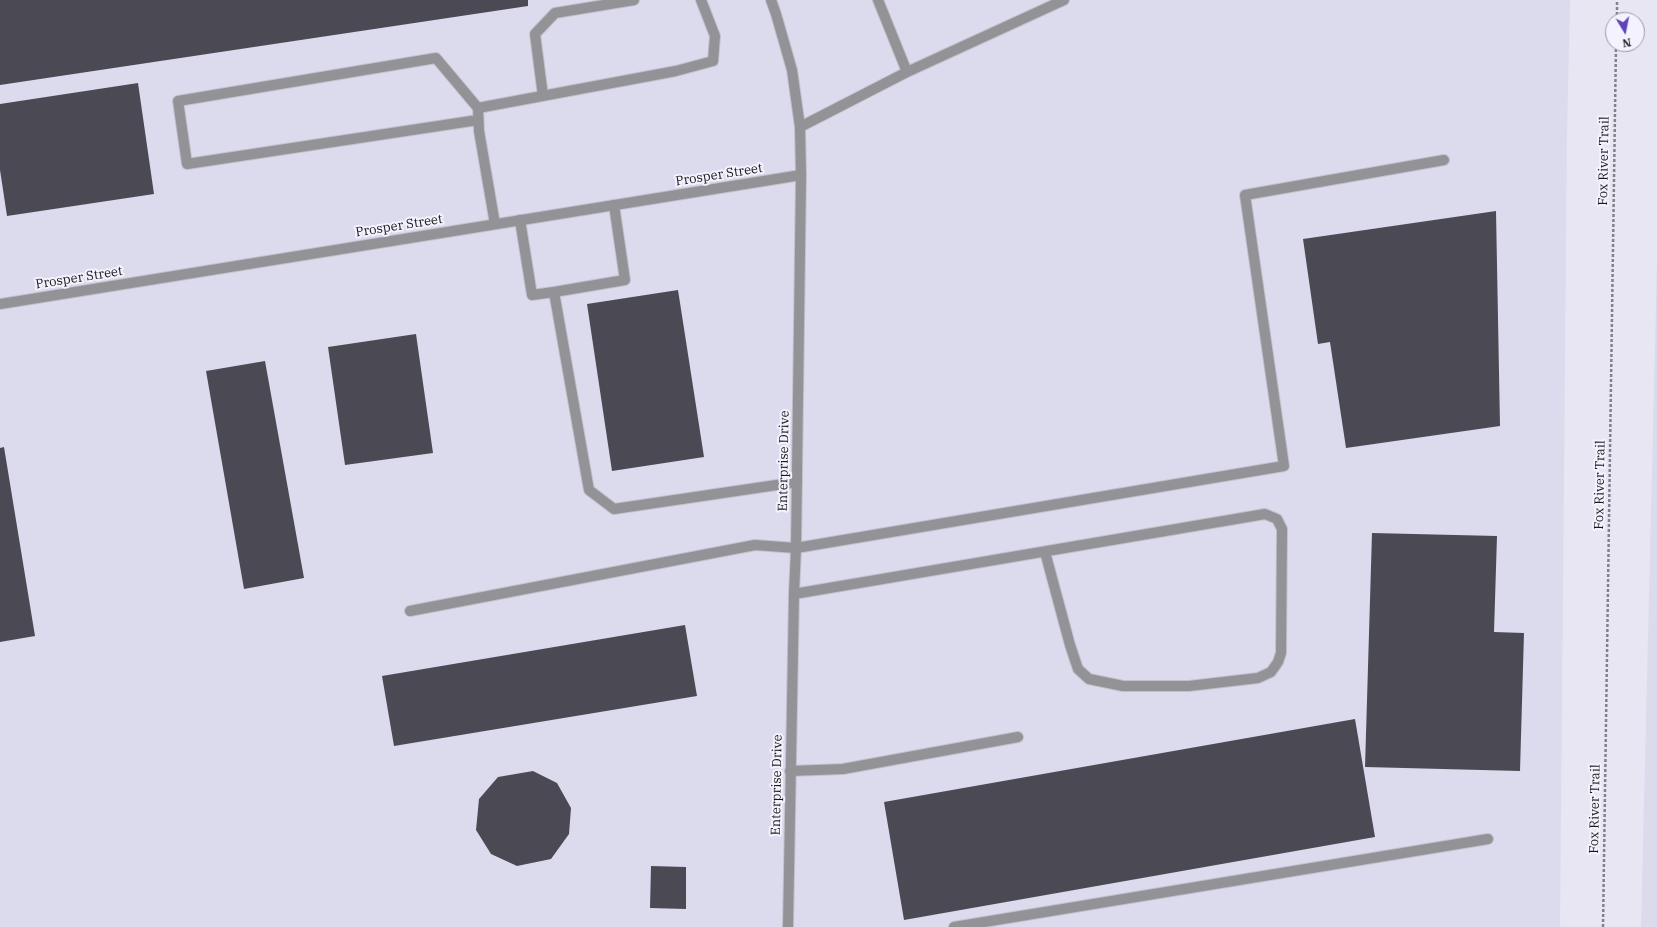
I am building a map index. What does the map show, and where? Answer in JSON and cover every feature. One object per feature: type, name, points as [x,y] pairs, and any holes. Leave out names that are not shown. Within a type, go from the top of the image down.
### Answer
[{"type":"street","points":[[543,96],[535,34],[555,13],[634,0]]},
{"type":"street","points":[[478,108],[676,71],[713,61],[715,36],[701,0]]},
{"type":"street","points":[[878,0],[907,72]]},
{"type":"street","points":[[800,127],[907,72],[1064,0]]},
{"type":"street","name":"Enterprise Drive","points":[[774,1],[792,70],[800,127],[801,175],[796,548],[790,771],[788,927]]},
{"type":"street","points":[[478,120],[187,164],[178,101],[436,58],[478,108],[479,132],[495,224]]},
{"type":"street","points":[[410,612],[754,545],[796,548],[1284,466],[1245,195],[1444,160]]},
{"type":"street","name":"Prosper Street","points":[[0,304],[801,175]]},
{"type":"street","points":[[520,220],[532,295],[554,292],[625,280],[614,205]]},
{"type":"street","points":[[554,292],[588,490],[614,509],[797,482]]},
{"type":"street","points":[[794,594],[1265,514],[1277,519],[1282,529],[1282,653],[1278,662],[1271,672],[1258,678],[1189,686],[1124,686],[1089,679],[1078,669],[1044,552]]},
{"type":"street","points":[[790,771],[843,770],[1018,737]]},
{"type":"street","points":[[954,927],[1488,839]]},
{"type":"path","points":[[1617,0],[1617,12]]},
{"type":"path","name":"Fox River Trail","points":[[1603,927],[1616,52]]},
{"type":"shaded area","points":[[0,0],[1570,0],[1567,134],[1560,927],[0,927]]},
{"type":"shaded area","points":[[1657,263],[1657,927],[1641,927]]},
{"type":"building","points":[[0,0],[528,0],[528,6],[0,85]]},
{"type":"building","points":[[138,83],[154,194],[7,216],[0,170],[0,104]]},
{"type":"building","points":[[1496,211],[1500,426],[1346,448],[1330,342],[1318,344],[1303,239]]},
{"type":"building","points":[[678,290],[704,457],[612,471],[587,304]]},
{"type":"building","points":[[416,334],[433,453],[345,465],[328,347]]},
{"type":"building","points":[[265,361],[304,578],[244,589],[206,371]]},
{"type":"building","points":[[4,447],[35,636],[0,642],[0,448]]},
{"type":"building","points":[[1372,533],[1497,536],[1494,632],[1524,633],[1520,771],[1365,767]]},
{"type":"building","points":[[685,625],[697,696],[394,746],[382,676]]},
{"type":"building","points":[[1355,719],[1375,837],[904,920],[884,802]]},
{"type":"building","points":[[533,771],[557,783],[571,808],[569,834],[551,859],[517,866],[491,854],[476,830],[479,799],[498,777]]},
{"type":"building","points":[[651,866],[686,867],[686,909],[650,908]]}]
